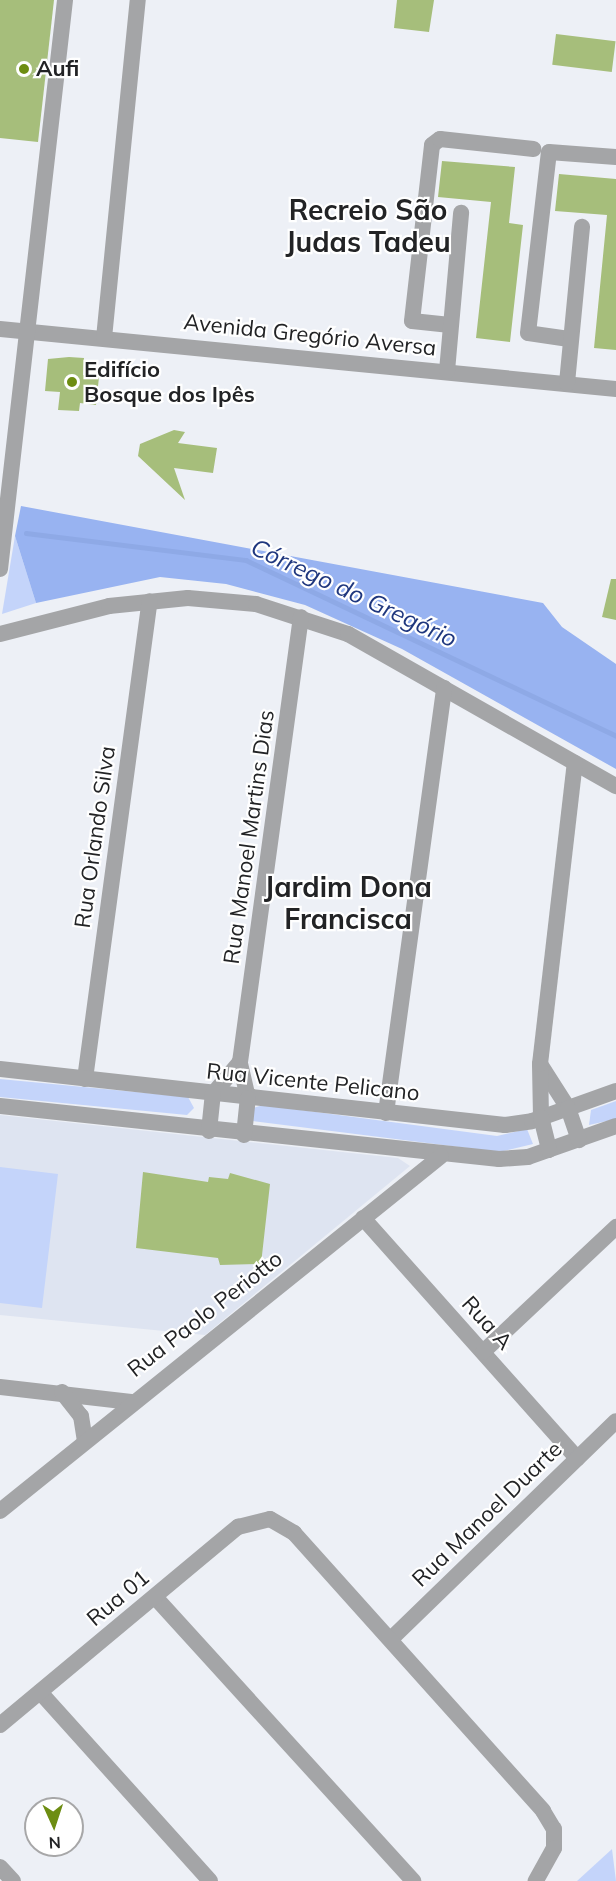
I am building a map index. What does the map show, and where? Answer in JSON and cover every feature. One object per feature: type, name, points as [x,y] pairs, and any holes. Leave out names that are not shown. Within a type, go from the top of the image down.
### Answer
[{"type":"street","points":[[0,569],[31,333],[65,0]]},
{"type":"street","points":[[104,338],[138,0]]},
{"type":"street","points":[[450,325],[412,321],[435,140],[533,149]]},
{"type":"street","points":[[569,339],[528,333],[549,152],[616,157]]},
{"type":"street","points":[[447,371],[461,213]]},
{"type":"street","points":[[567,383],[569,339],[582,227]]},
{"type":"street","name":"Avenida Gregório Aversa","points":[[0,329],[616,388]]},
{"type":"street","points":[[0,634],[68,614],[150,601],[256,604],[348,634],[616,786]]},
{"type":"street","name":"Rua Orlando Silva","points":[[85,1079],[150,601]]},
{"type":"street","name":"Rua Manoel Martins Dias","points":[[244,1135],[248,1098],[240,1062],[301,617]]},
{"type":"street","points":[[386,1113],[444,688]]},
{"type":"street","points":[[549,1150],[541,1117],[540,1064],[575,763]]},
{"type":"street","points":[[209,1131],[213,1094],[240,1062]]},
{"type":"street","points":[[540,1064],[568,1108],[579,1140]]},
{"type":"street","name":"Rua Vicente Pelicano","points":[[0,1069],[505,1125],[541,1117],[616,1091]]},
{"type":"street","points":[[0,1106],[441,1156],[499,1159],[549,1150],[616,1126]]},
{"type":"street","name":"Rua Paolo Periotto","points":[[0,1511],[131,1402],[441,1156]]},
{"type":"street","name":"Rua A","points":[[363,1218],[577,1458]]},
{"type":"street","points":[[483,1352],[616,1227]]},
{"type":"street","points":[[0,1387],[62,1392],[131,1402]]},
{"type":"street","points":[[62,1392],[81,1416],[86,1440]]},
{"type":"street","name":"Rua Manoel Duarte","points":[[391,1639],[616,1421]]},
{"type":"street","name":"Rua 01","points":[[0,1725],[238,1527],[270,1519],[294,1533],[391,1639]]},
{"type":"street","points":[[155,1597],[412,1881]]},
{"type":"street","points":[[391,1639],[554,1829],[549,1864],[536,1881]]},
{"type":"street","points":[[40,1692],[210,1881]]},
{"type":"street","points":[[0,1867],[13,1881]]},
{"type":"shaded area","points":[[21,506],[543,603],[562,627],[616,664],[616,769],[402,649],[305,605],[226,584],[160,577],[36,603],[15,536]]},
{"type":"shaded area","points":[[15,536],[36,603],[2,614]]},
{"type":"shaded area","points":[[0,1079],[188,1097],[194,1108],[187,1115],[0,1097]]},
{"type":"shaded area","points":[[616,1101],[616,1119],[589,1125],[591,1110]]},
{"type":"shaded area","points":[[263,1105],[497,1136],[527,1129],[533,1144],[499,1152],[253,1121],[253,1108]]},
{"type":"shaded area","points":[[0,1115],[398,1158],[410,1166],[205,1335],[0,1315]]},
{"type":"shaded area","points":[[0,1167],[58,1174],[42,1308],[0,1303]]},
{"type":"shaded area","points":[[612,1849],[616,1881],[577,1881]]},
{"type":"building","name":"Aufi","points":[[0,0],[54,0],[38,142],[0,138]]},
{"type":"building","points":[[397,0],[434,0],[429,32],[394,28]]},
{"type":"building","points":[[556,34],[616,41],[612,72],[552,65]]},
{"type":"building","points":[[442,161],[515,167],[509,223],[523,225],[510,342],[476,338],[491,202],[438,197]]},
{"type":"building","points":[[559,174],[616,179],[616,350],[594,348],[607,215],[555,211]]},
{"type":"building","name":"Edifício Bosque dos Ipês","points":[[84,358],[83,375],[99,377],[96,405],[80,403],[79,411],[58,410],[60,392],[45,391],[48,359]]},
{"type":"building","points":[[174,430],[185,432],[178,443],[217,448],[213,473],[174,468],[185,500],[138,456],[140,444]]},
{"type":"building","points":[[611,579],[616,579],[616,620],[602,617]]},
{"type":"building","points":[[143,1172],[208,1182],[209,1177],[228,1179],[230,1173],[270,1184],[261,1264],[220,1265],[218,1258],[136,1248]]},
{"type":"waterway","name":"Córrego do Gregório","points":[[26,533],[246,560],[616,736]]},
{"type":"place","name":"Aufi","points":[[24,69]]},
{"type":"place","name":"Edifício Bosque dos Ipês","points":[[72,382]]},
{"type":"district","name":"Recreio São Judas Tadeu","points":[[368,226]]},
{"type":"district","name":"Jardim Dona Francisca","points":[[348,903]]}]
